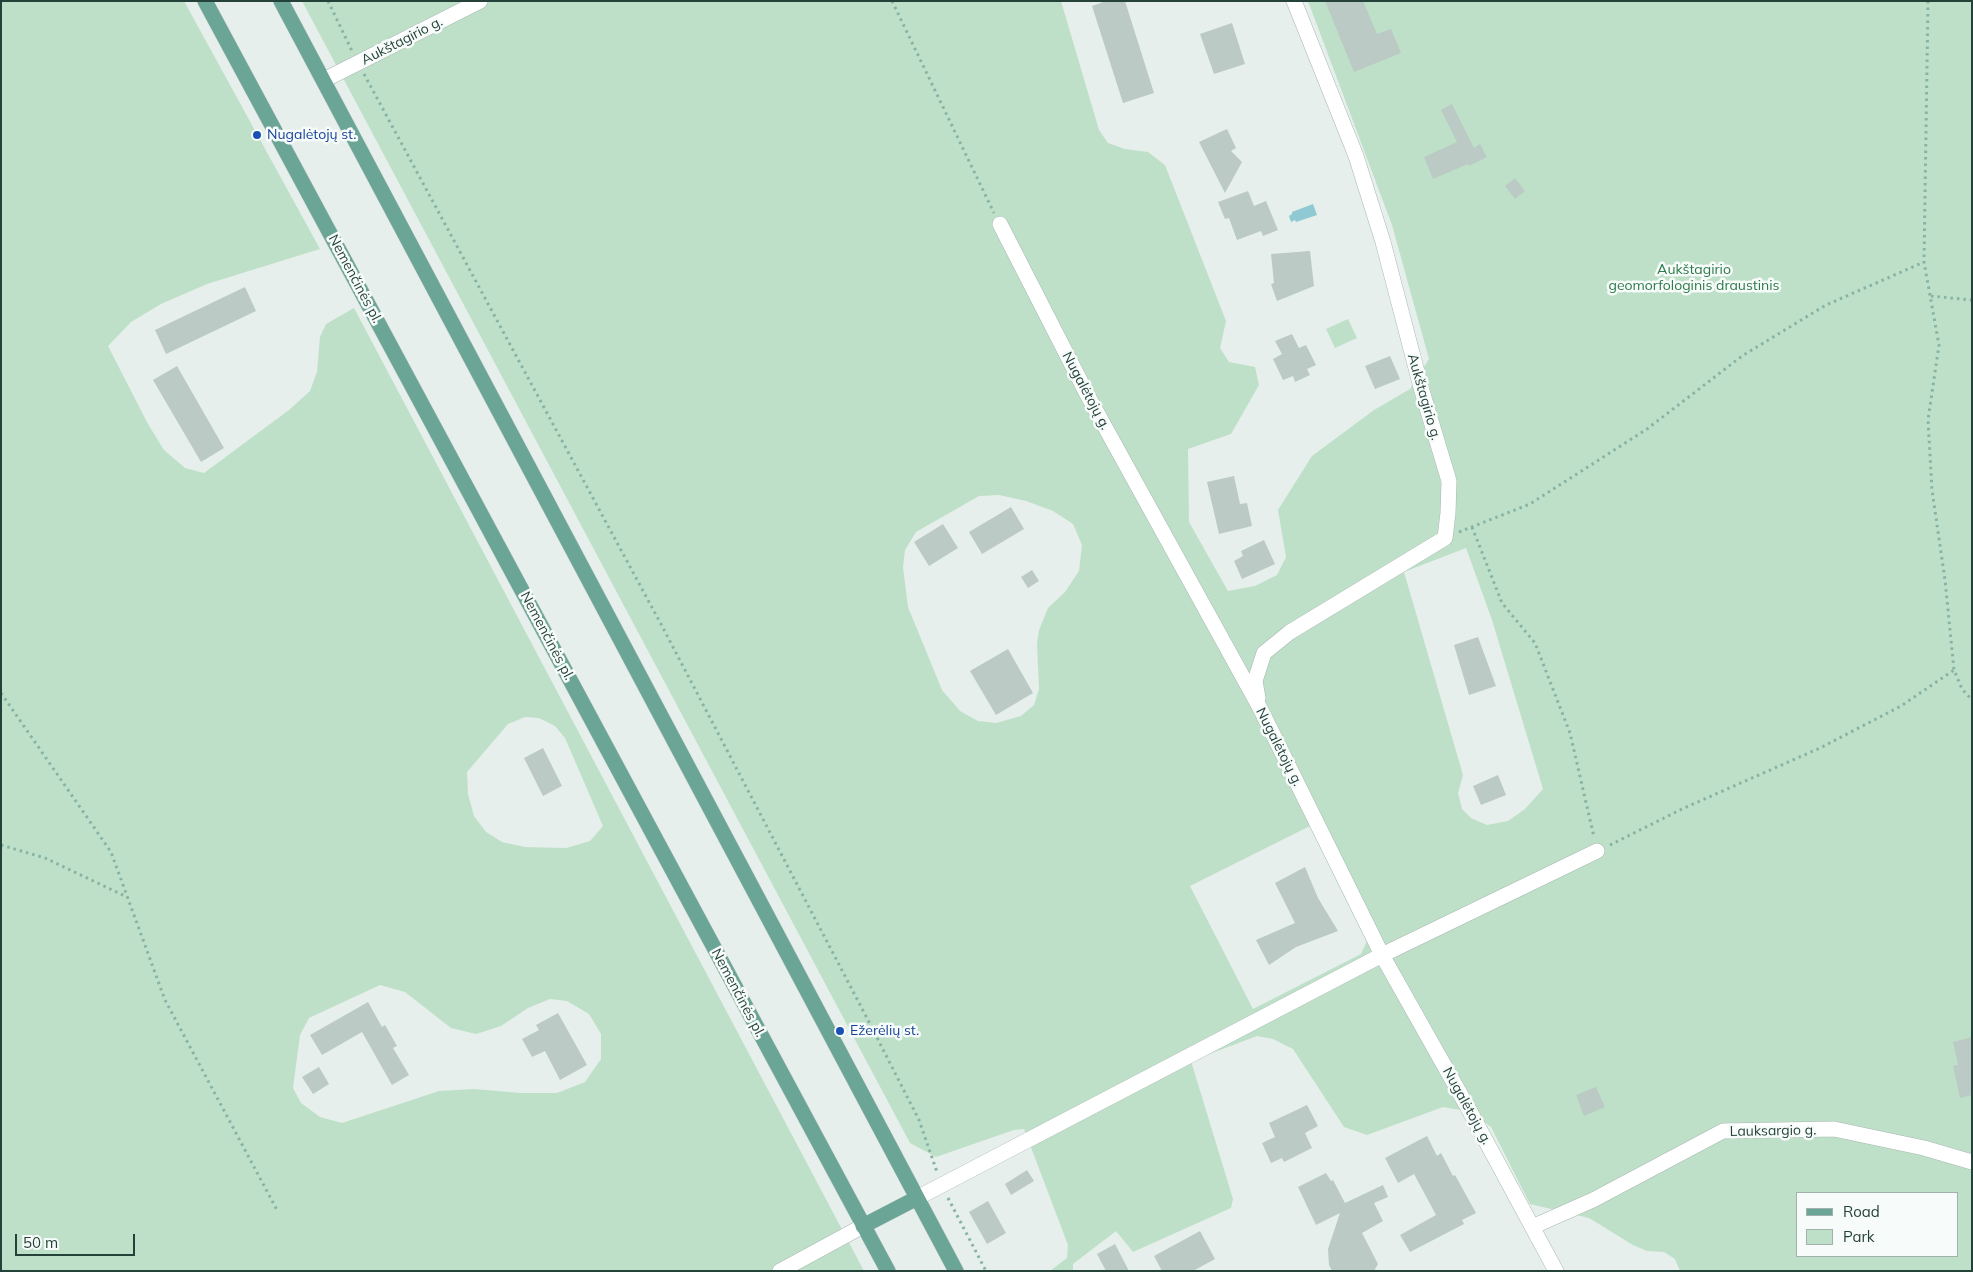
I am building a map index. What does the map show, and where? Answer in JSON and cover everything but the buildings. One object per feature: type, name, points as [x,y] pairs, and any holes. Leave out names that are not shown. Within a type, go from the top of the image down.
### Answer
[{"type":"main road","name":"Nemenčinės pl.","points":[[205,1],[888,1271]]},
{"type":"main road","points":[[281,1],[956,1271]]},
{"type":"main road","points":[[863,1226],[917,1198]]},
{"type":"street","name":"Aukštagirio g.","points":[[324,80],[480,1]]},
{"type":"street","name":"Aukštagirio g.","points":[[1294,1],[1356,156],[1383,242],[1422,391],[1449,481],[1445,538]]},
{"type":"street","name":"Nugalėtojų g.","points":[[1000,224],[1089,398],[1260,708],[1382,955],[1556,1271]]},
{"type":"street","points":[[1260,708],[1255,681],[1264,653],[1290,632],[1445,538]]},
{"type":"street","points":[[917,1198],[1382,955],[1597,851]]},
{"type":"street","name":"Lauksargio g.","points":[[1532,1227],[1593,1200],[1723,1131],[1834,1130],[1924,1148],[1972,1162]]},
{"type":"street","points":[[780,1271],[863,1226]]},
{"type":"path","points":[[328,1],[358,63],[662,626],[870,1022],[919,1120],[942,1186],[986,1271]]},
{"type":"path","points":[[892,1],[1000,224]]},
{"type":"path","points":[[1928,1],[1924,262],[1939,345],[1928,420],[1930,464],[1954,670],[1962,689],[1972,700]]},
{"type":"path","points":[[1445,538],[1530,504],[1647,429],[1742,356],[1826,305],[1924,262]]},
{"type":"path","points":[[1930,296],[1972,300]]},
{"type":"path","points":[[1472,527],[1502,603],[1535,643],[1570,733],[1597,851],[1684,808],[1820,748],[1901,706],[1954,670]]},
{"type":"path","points":[[1,693],[111,852],[165,1000],[277,1210]]},
{"type":"path","points":[[1,845],[45,858],[127,897]]},
{"type":"green space","points":[[1,1],[184,1],[320,249],[207,284],[161,304],[131,322],[108,346],[148,424],[164,450],[185,468],[204,473],[289,410],[310,391],[317,372],[320,337],[326,324],[354,308],[864,1271],[1,1271]],"holes":[[[525,717],[539,718],[555,726],[565,738],[603,826],[590,841],[566,848],[525,847],[502,842],[486,832],[474,816],[468,794],[467,772],[508,724]],[[380,985],[405,992],[451,1028],[476,1034],[501,1026],[528,1008],[550,999],[567,1001],[589,1014],[601,1034],[601,1059],[585,1082],[557,1093],[521,1093],[474,1089],[439,1091],[342,1123],[320,1117],[301,1103],[293,1088],[300,1035],[309,1018]]]},
{"type":"green space","name":"Aukštagirio geomorfologinis draustinis","points":[[302,1],[1061,1],[1099,130],[1108,143],[1125,149],[1148,152],[1165,165],[1226,321],[1220,348],[1229,362],[1255,367],[1259,385],[1231,434],[1188,449],[1189,522],[1228,591],[1255,586],[1277,575],[1286,557],[1278,510],[1312,456],[1374,410],[1410,389],[1429,359],[1392,225],[1308,1],[1972,1],[1972,1271],[1680,1271],[1675,1259],[1664,1252],[1647,1251],[1633,1245],[1589,1218],[1530,1204],[1491,1127],[1472,1112],[1443,1107],[1367,1135],[1344,1127],[1293,1049],[1273,1039],[1257,1036],[1191,1061],[1233,1199],[1231,1208],[1133,1252],[1116,1231],[1073,1264],[1073,1271],[1050,1271],[1067,1258],[1068,1245],[1024,1129],[1014,1130],[936,1157],[910,1143]],"holes":[[[999,495],[1026,501],[1053,511],[1073,524],[1082,545],[1079,571],[1065,592],[1048,608],[1039,630],[1037,644],[1039,689],[1034,705],[1021,716],[996,723],[978,721],[960,711],[942,690],[908,607],[903,567],[905,550],[916,532],[979,496]],[[1466,548],[1492,620],[1543,789],[1525,809],[1508,821],[1487,825],[1471,818],[1462,809],[1458,793],[1463,775],[1404,572]],[[1312,825],[1367,941],[1361,954],[1253,1009],[1190,886]]]},
{"type":"green space","points":[[1348,319],[1357,338],[1335,348],[1326,329]]},
{"type":"water","points":[[1313,204],[1317,215],[1291,222],[1289,216],[1292,212]]},
{"type":"place","name":"Nugalėtojų st.","points":[[257,135]]},
{"type":"place","name":"Ežerėlių st.","points":[[840,1031]]}]
